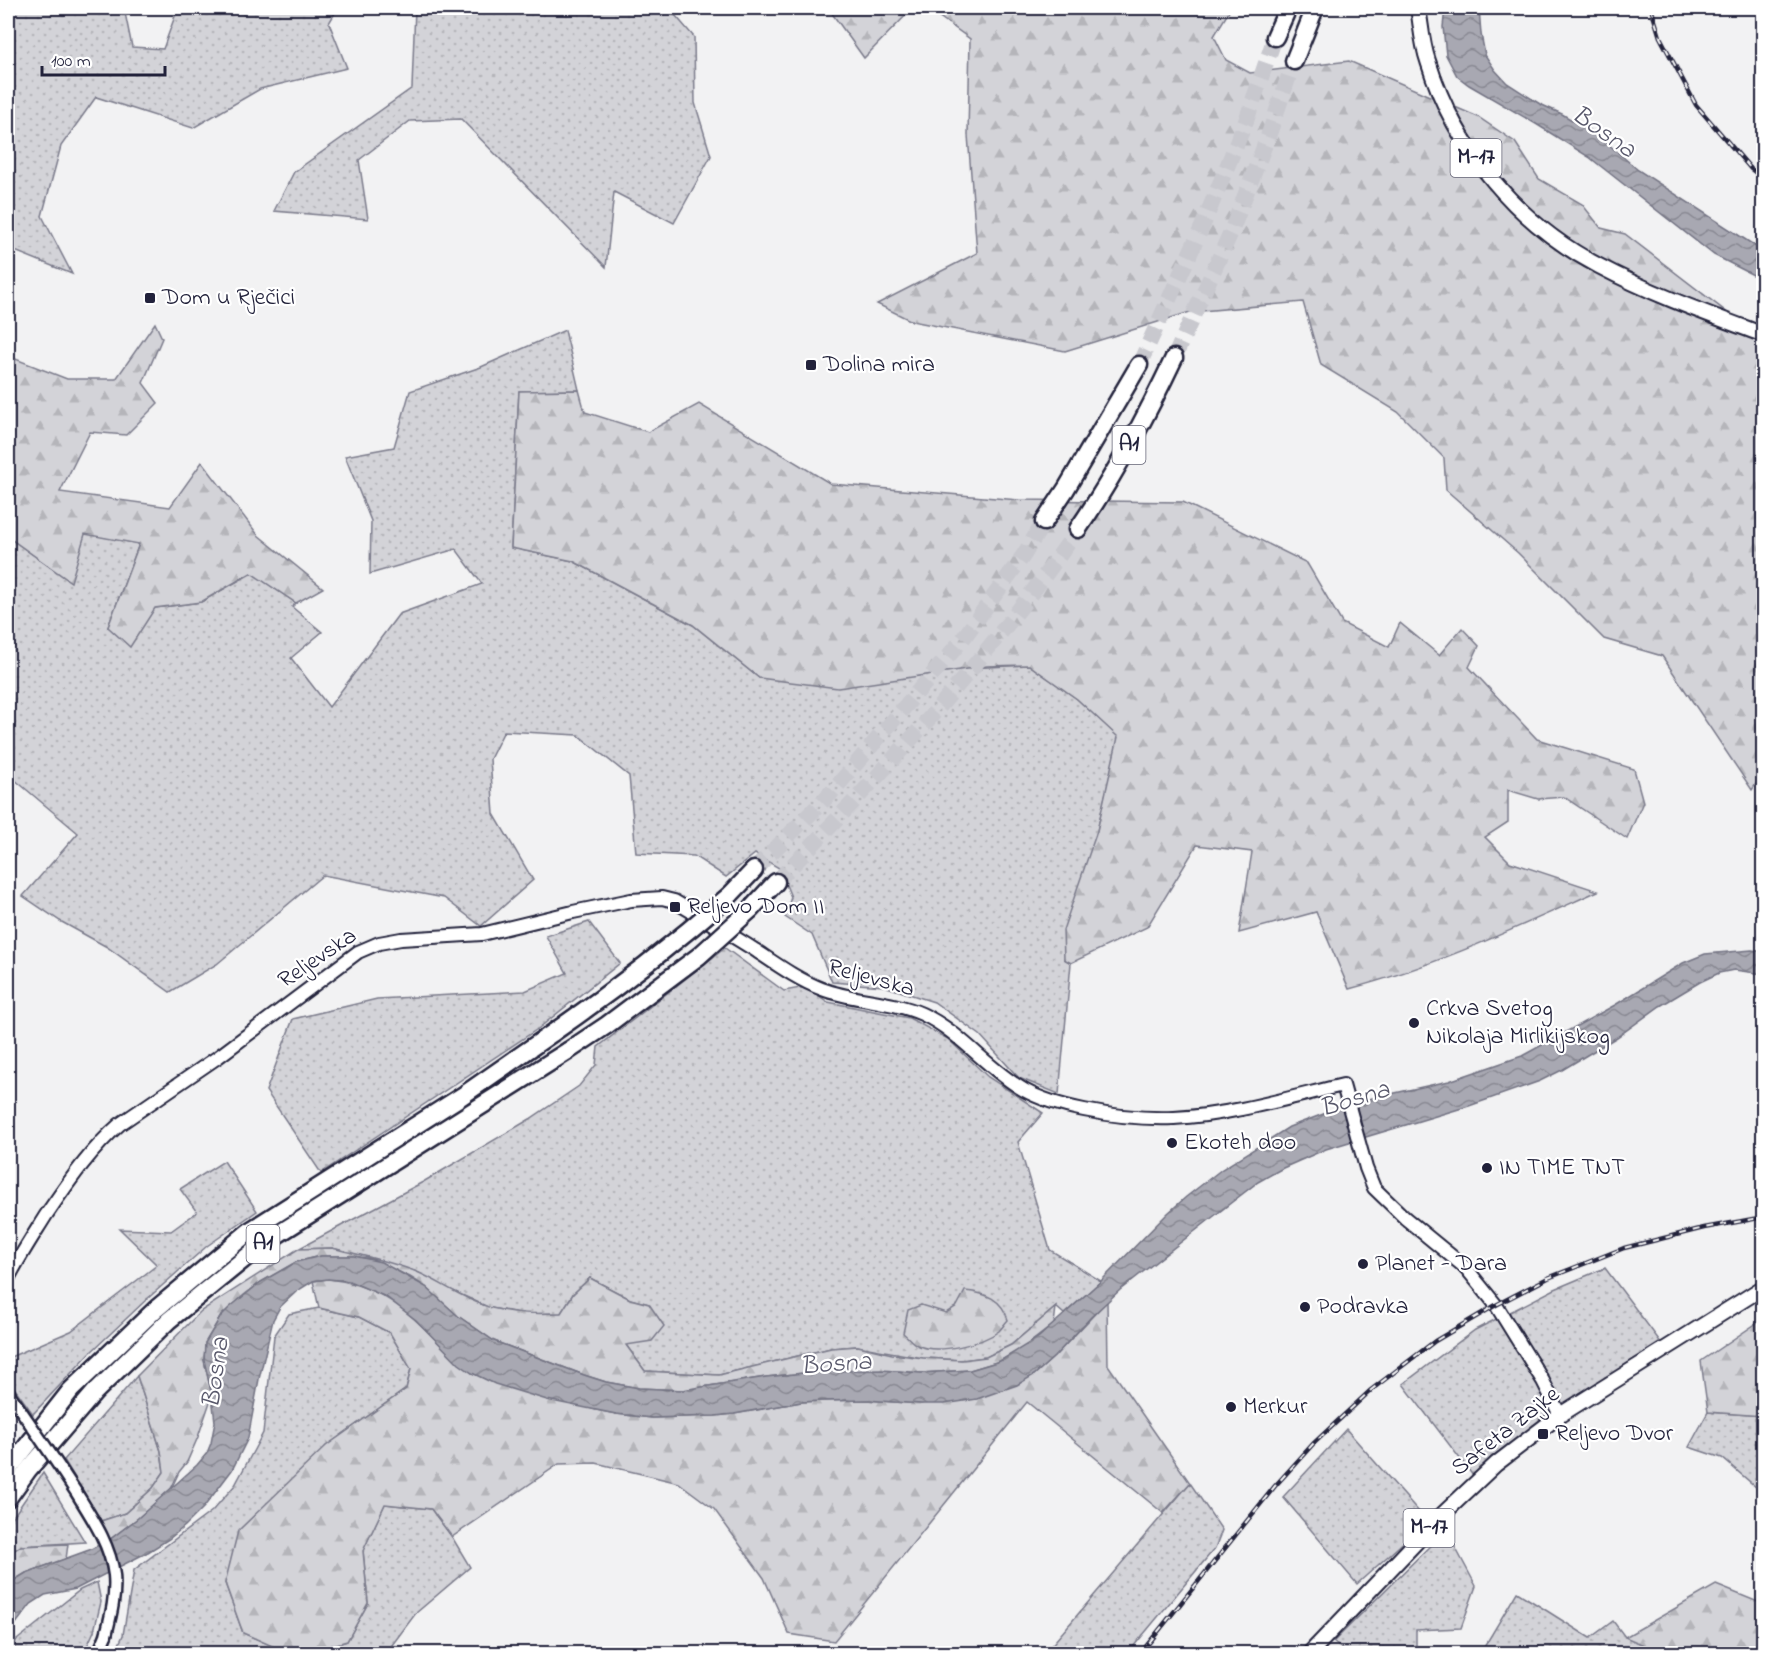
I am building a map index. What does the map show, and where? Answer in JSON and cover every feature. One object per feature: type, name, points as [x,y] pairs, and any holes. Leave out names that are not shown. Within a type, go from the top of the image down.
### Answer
[{"type":"highway","points":[[1275,37],[1288,8]]},
{"type":"highway","points":[[1294,61],[1315,8]]},
{"type":"highway","name":"A1","points":[[1078,529],[1102,495],[1174,358]]},
{"type":"highway","name":"A1","points":[[1044,522],[1139,365]]},
{"type":"highway","name":"A1","points":[[8,1470],[71,1390],[156,1309],[251,1230],[462,1096],[595,1004],[684,936],[754,870]]},
{"type":"highway","name":"A1","points":[[8,1498],[28,1470],[95,1392],[169,1320],[264,1243],[607,1025],[699,956],[750,910],[776,882]]},
{"type":"main road","name":"M-17","points":[[1418,8],[1427,59],[1440,97],[1462,139],[1500,189],[1542,230],[1597,265],[1655,293],[1764,335]]},
{"type":"main road","name":"Reljevska","points":[[8,1279],[19,1256],[66,1185],[108,1134],[218,1057],[358,952],[379,943],[401,939],[482,934],[631,900],[662,898],[674,901],[795,976],[820,988],[846,997],[892,1004],[937,1022],[1017,1086],[1066,1107],[1123,1116],[1173,1118],[1249,1107],[1343,1085],[1366,1168],[1374,1188],[1405,1218],[1466,1268],[1488,1294],[1543,1381],[1560,1415]]},
{"type":"main road","name":"Safeta Zajke","points":[[1309,1653],[1429,1527],[1496,1464],[1560,1415],[1764,1287]]},
{"type":"street","points":[[8,1392],[63,1471],[106,1546],[114,1575],[113,1604],[106,1635],[98,1653]]},
{"type":"green space","points":[[8,8],[124,8],[132,47],[163,49],[178,8],[338,8],[329,23],[347,68],[260,89],[193,128],[96,97],[61,146],[42,216],[72,274],[10,249],[12,204],[8,200]]},
{"type":"green space","points":[[415,8],[669,8],[694,37],[695,103],[711,156],[674,223],[614,192],[606,267],[461,119],[410,121],[359,160],[368,219],[274,211],[294,172],[412,88]]},
{"type":"green space","points":[[832,8],[913,8],[864,58],[831,12]]},
{"type":"green space","points":[[927,8],[1231,8],[1214,36],[1226,60],[1250,73],[1349,61],[1478,117],[1515,142],[1539,179],[1582,204],[1601,228],[1625,234],[1763,338],[1763,774],[1752,790],[1662,656],[1604,639],[1518,553],[1446,490],[1444,458],[1398,412],[1321,365],[1303,302],[1190,312],[1065,351],[912,321],[877,304],[977,253],[968,135],[970,39]]},
{"type":"green space","points":[[155,323],[162,338],[143,383],[158,403],[126,435],[90,432],[60,492],[170,507],[202,462],[258,535],[323,588],[296,603],[251,573],[201,602],[155,608],[130,647],[108,627],[139,544],[85,534],[71,582],[8,537],[8,356],[67,379],[116,379]]},
{"type":"green space","points":[[565,330],[579,390],[519,391],[511,548],[573,561],[693,625],[759,678],[1029,665],[1077,699],[1119,737],[1064,959],[1071,963],[1059,1094],[1019,1078],[980,1035],[934,1002],[884,986],[832,982],[812,935],[785,917],[791,897],[779,868],[755,854],[726,877],[694,856],[636,853],[629,776],[578,735],[504,731],[490,759],[494,814],[533,880],[481,926],[444,898],[323,875],[217,964],[170,992],[107,947],[60,921],[23,896],[78,833],[8,774],[8,537],[70,581],[85,533],[139,544],[108,627],[155,608],[201,602],[252,573],[296,603],[292,607],[322,632],[291,658],[329,707],[399,614],[482,584],[456,549],[370,574],[371,521],[345,456],[394,447],[410,391],[481,367]]},
{"type":"green space","points":[[579,390],[585,412],[648,432],[699,404],[831,484],[1019,500],[1183,502],[1307,563],[1342,623],[1389,647],[1400,623],[1439,655],[1462,628],[1479,646],[1469,667],[1537,739],[1634,769],[1643,802],[1627,839],[1564,797],[1538,799],[1508,790],[1508,822],[1485,837],[1510,862],[1598,891],[1444,958],[1381,980],[1349,989],[1316,912],[1239,933],[1252,852],[1197,845],[1147,927],[1071,963],[1064,959],[1063,930],[1097,831],[1118,737],[1077,699],[1029,665],[987,666],[838,688],[759,678],[693,625],[573,561],[511,548],[519,391]]},
{"type":"green space","points":[[589,922],[620,963],[539,1028],[321,1173],[266,1091],[293,1019],[377,999],[525,991],[567,973],[546,936]]},
{"type":"green space","points":[[725,948],[784,991],[806,987],[828,1002],[909,1018],[948,1039],[988,1077],[1043,1113],[1018,1142],[1050,1250],[1101,1281],[1064,1314],[1056,1307],[1011,1345],[986,1357],[962,1360],[923,1358],[857,1346],[831,1348],[719,1375],[645,1371],[626,1345],[649,1304],[630,1299],[590,1278],[573,1294],[561,1313],[526,1314],[490,1308],[417,1272],[374,1259],[332,1248],[298,1249],[423,1182],[530,1119],[579,1086],[596,1065],[598,1047]]},
{"type":"green space","points":[[224,1161],[257,1211],[207,1246],[146,1300],[90,1353],[33,1414],[8,1379],[8,1358],[71,1331],[157,1265],[120,1229],[171,1231],[197,1212],[180,1189]]},
{"type":"green space","points":[[332,1248],[407,1268],[482,1305],[518,1312],[561,1313],[573,1294],[590,1278],[630,1299],[649,1304],[664,1326],[652,1341],[626,1345],[645,1371],[719,1375],[831,1348],[858,1346],[923,1358],[962,1360],[986,1357],[1011,1345],[1056,1307],[1054,1324],[1023,1348],[1000,1361],[970,1370],[921,1373],[823,1371],[683,1390],[639,1388],[584,1375],[494,1341],[458,1316],[426,1287],[372,1259],[354,1256],[321,1256],[296,1262],[261,1282],[221,1316],[205,1343],[204,1360],[212,1396],[187,1462],[171,1489],[109,1540],[101,1521],[125,1513],[153,1488],[164,1472],[161,1451],[137,1376],[201,1311],[298,1249]]},
{"type":"green space","points":[[1605,1268],[1665,1348],[1477,1481],[1403,1384],[1475,1330],[1555,1289]]},
{"type":"green space","points":[[328,1279],[369,1289],[393,1302],[472,1373],[596,1410],[652,1418],[734,1414],[801,1402],[866,1400],[921,1404],[1034,1375],[1107,1301],[1108,1365],[1190,1483],[1163,1513],[1027,1402],[834,1641],[789,1634],[764,1578],[714,1509],[679,1483],[596,1463],[559,1464],[452,1537],[431,1509],[385,1504],[363,1551],[368,1603],[347,1641],[305,1653],[288,1653],[243,1633],[225,1583],[238,1531],[326,1446],[406,1389],[411,1369],[390,1333],[359,1317],[319,1308],[313,1281]]},
{"type":"green space","points":[[965,1291],[980,1293],[992,1298],[1002,1307],[1008,1320],[999,1331],[971,1344],[936,1349],[917,1345],[903,1333],[908,1310],[921,1305],[946,1313],[957,1306]]},
{"type":"green space","points":[[319,1308],[359,1317],[390,1333],[411,1369],[406,1389],[326,1446],[225,1583],[243,1633],[288,1653],[115,1654],[123,1635],[134,1570],[212,1511],[235,1485],[263,1433],[274,1336],[289,1314]]},
{"type":"green space","points":[[1763,1319],[1763,1416],[1708,1412],[1701,1361]]},
{"type":"green space","points":[[137,1376],[161,1451],[164,1472],[153,1488],[125,1513],[101,1521],[64,1460]]},
{"type":"green space","points":[[1708,1412],[1763,1416],[1763,1493],[1722,1458],[1689,1447]]},
{"type":"green space","points":[[1346,1429],[1427,1521],[1357,1584],[1283,1497]]},
{"type":"green space","points":[[43,1473],[85,1542],[21,1546],[8,1555],[8,1524]]},
{"type":"green space","points":[[1190,1483],[1222,1530],[1215,1548],[1128,1653],[1044,1654]]},
{"type":"green space","points":[[385,1504],[431,1509],[452,1537],[470,1567],[416,1613],[386,1653],[305,1654],[347,1641],[368,1603],[363,1550]]},
{"type":"green space","points":[[1446,1530],[1476,1586],[1461,1628],[1416,1630],[1416,1653],[1347,1653],[1333,1642]]},
{"type":"green space","points":[[68,1544],[66,1559],[26,1573],[8,1584],[8,1554],[21,1546]]},
{"type":"green space","points":[[97,1582],[101,1602],[94,1631],[84,1653],[8,1653],[8,1647],[80,1590]]},
{"type":"green space","points":[[1716,1585],[1763,1604],[1763,1653],[1647,1653],[1651,1648],[1625,1637]]},
{"type":"green space","points":[[1517,1592],[1590,1638],[1613,1621],[1625,1637],[1652,1648],[1647,1654],[1480,1654]]},
{"type":"water","points":[[1445,8],[1479,8],[1485,55],[1507,83],[1599,136],[1638,170],[1763,251],[1763,280],[1714,255],[1589,157],[1457,76],[1446,55],[1443,27]]},
{"type":"water","name":"Bosna","points":[[1752,950],[1763,952],[1763,974],[1734,970],[1719,973],[1700,982],[1660,1006],[1617,1037],[1540,1081],[1469,1106],[1326,1149],[1258,1182],[1120,1290],[1034,1375],[1017,1385],[977,1399],[944,1404],[866,1400],[801,1402],[715,1416],[652,1418],[616,1414],[547,1400],[495,1384],[459,1364],[416,1320],[386,1297],[349,1281],[328,1279],[313,1281],[297,1291],[280,1307],[273,1320],[248,1438],[232,1470],[204,1507],[169,1539],[148,1552],[76,1589],[45,1595],[31,1604],[8,1634],[8,1584],[26,1573],[89,1550],[109,1540],[138,1518],[197,1465],[207,1453],[215,1422],[204,1360],[205,1343],[221,1316],[230,1307],[261,1282],[296,1262],[321,1256],[354,1256],[381,1262],[426,1287],[458,1316],[494,1341],[584,1375],[639,1388],[683,1390],[823,1371],[882,1370],[921,1373],[970,1370],[1000,1361],[1039,1337],[1101,1281],[1186,1197],[1222,1169],[1289,1127],[1368,1099],[1449,1081],[1522,1056],[1615,1005],[1683,963],[1705,954]]},
{"type":"tunnel","points":[[1139,365],[1202,227],[1246,121],[1275,37]]},
{"type":"tunnel","points":[[1174,358],[1231,232],[1294,61]]},
{"type":"tunnel","points":[[754,870],[831,793],[962,640],[1023,556],[1044,522]]},
{"type":"tunnel","points":[[776,882],[935,712],[1009,622],[1078,529]]},
{"type":"railway","points":[[1651,8],[1660,37],[1696,105],[1751,169],[1764,179]]},
{"type":"railway","points":[[1140,1654],[1275,1486],[1313,1444],[1371,1390],[1435,1341],[1548,1278],[1624,1248],[1704,1228],[1764,1217]]},
{"type":"place","name":"Dom u Rječici","points":[[150,298]]},
{"type":"place","name":"Dolina mira","points":[[811,365]]},
{"type":"place","name":"Reljevo Dom II","points":[[675,907]]},
{"type":"place","name":"Crkva Svetog Nikolaja Mirlikijskog","points":[[1414,1023]]},
{"type":"place","name":"Ekoteh doo","points":[[1172,1143]]},
{"type":"place","name":"IN TIME TNT","points":[[1487,1168]]},
{"type":"place","name":"Planet - Dara","points":[[1363,1264]]},
{"type":"place","name":"Podravka","points":[[1305,1307]]},
{"type":"place","name":"Merkur","points":[[1231,1407]]},
{"type":"place","name":"Reljevo Dvor","points":[[1543,1434]]}]
